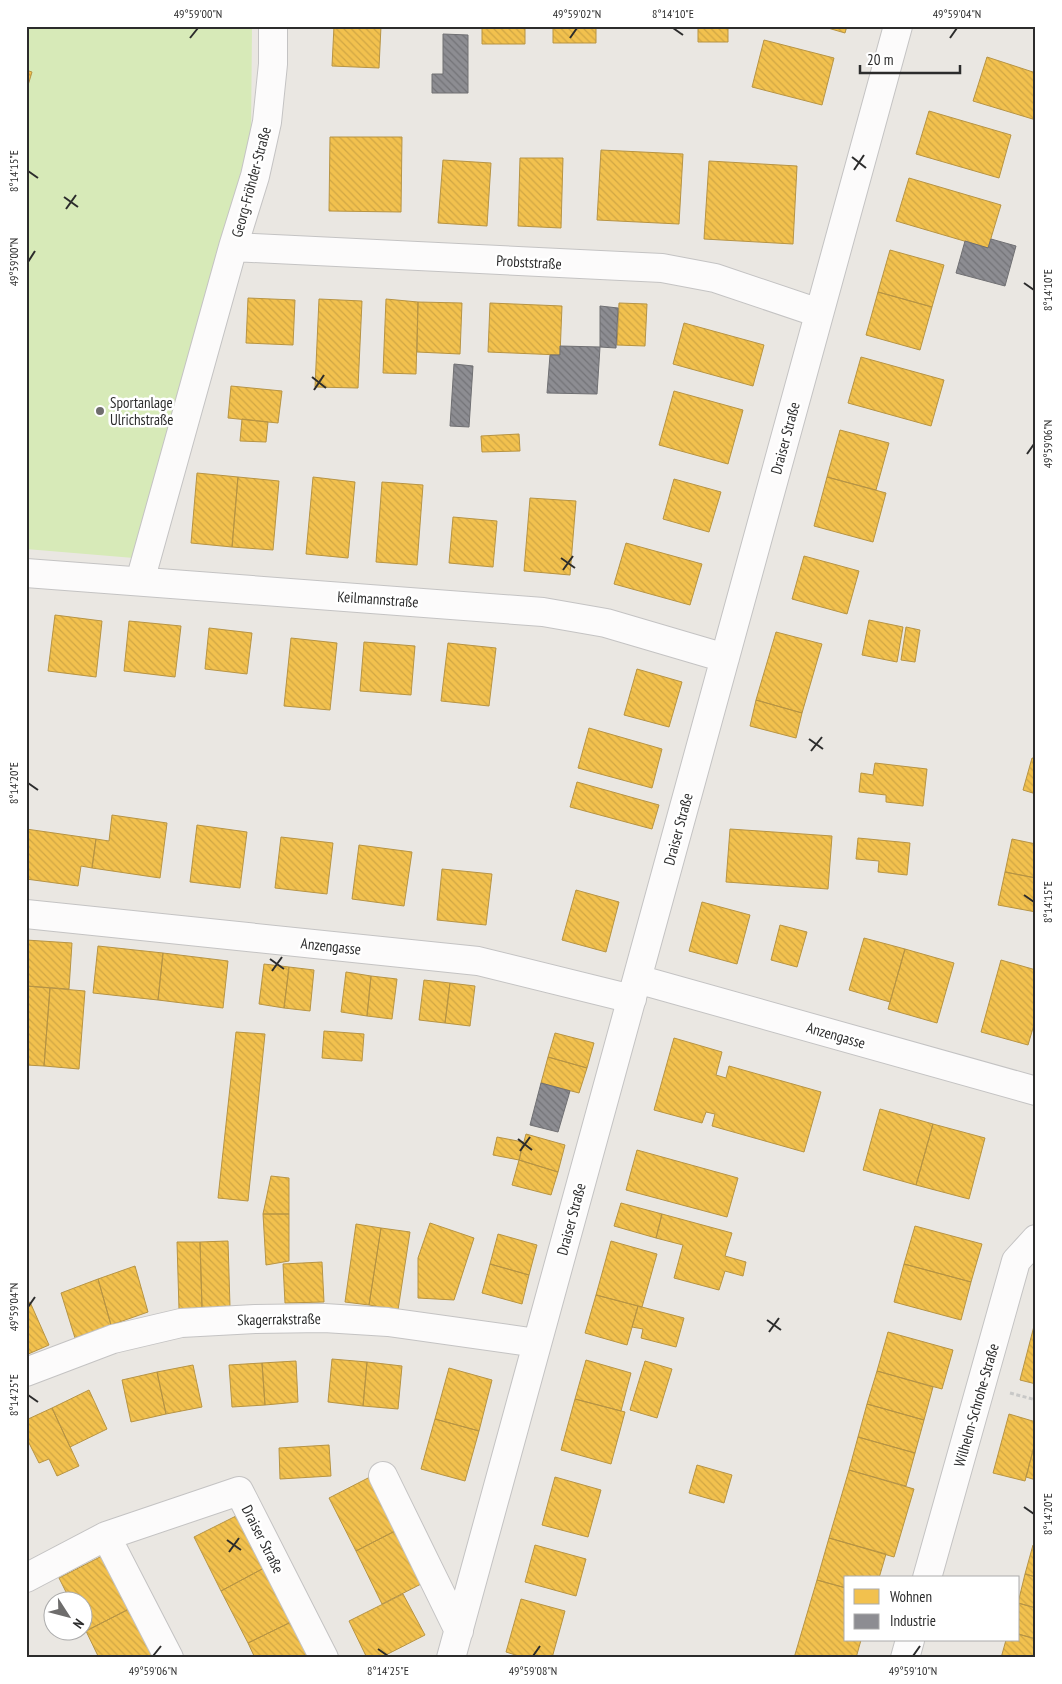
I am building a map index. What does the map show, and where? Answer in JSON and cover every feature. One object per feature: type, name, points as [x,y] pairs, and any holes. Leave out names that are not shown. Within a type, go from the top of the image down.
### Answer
[{"type":"street","name":"Georg-Fröhder-Straße","points":[[140,581],[233,247],[255,176],[267,122],[273,64],[273,26]]},
{"type":"street","name":"Draiser Straße","points":[[452,1658],[898,26]]},
{"type":"street","name":"Probststraße","points":[[233,247],[662,268],[715,278],[819,313]]},
{"type":"street","name":"Keilmannstraße","points":[[26,573],[543,612],[606,623],[725,658]]},
{"type":"street","name":"Anzengasse","points":[[26,914],[478,961],[634,989],[1036,1091]]},
{"type":"street","name":"Wilhelm-Schrohe-Straße","points":[[928,1576],[1016,1262],[1036,1240]]},
{"type":"street","name":"Skagerrakstraße","points":[[26,1372],[112,1339],[181,1323],[324,1318],[388,1322],[537,1343]]},
{"type":"street","points":[[383,1476],[459,1631]]},
{"type":"street","name":"Draiser Straße","points":[[26,1578],[106,1536],[239,1491],[324,1658]]},
{"type":"street","points":[[106,1536],[169,1658]]},
{"type":"street","points":[[905,1658],[909,1642]]},
{"type":"green space","name":"Sportanlage Ulrichstraße","points":[[26,26],[252,26],[251,135],[134,558],[26,549]]},
{"type":"building: Wohnen","points":[[334,26],[381,26],[379,68],[332,66]]},
{"type":"building: Wohnen","points":[[482,26],[525,26],[525,44],[482,44]]},
{"type":"building: Wohnen","points":[[553,26],[596,26],[596,43],[553,43]]},
{"type":"building: Wohnen","points":[[698,26],[728,26],[728,42],[698,42]]},
{"type":"building: Wohnen","points":[[821,26],[847,26],[845,33]]},
{"type":"building: Wohnen","points":[[764,40],[834,58],[822,105],[752,87]]},
{"type":"building: Wohnen","points":[[987,57],[1036,73],[1036,120],[973,101]]},
{"type":"building: Wohnen","points":[[26,70],[32,72],[26,92]]},
{"type":"building: Wohnen","points":[[929,111],[1011,135],[999,178],[916,154]]},
{"type":"building: Wohnen","points":[[330,137],[402,137],[401,212],[329,211]]},
{"type":"building: Wohnen","points":[[601,150],[683,154],[679,224],[597,220]]},
{"type":"building: Wohnen","points":[[520,158],[563,158],[561,228],[518,226]]},
{"type":"building: Wohnen","points":[[443,160],[491,163],[487,226],[438,223]]},
{"type":"building: Wohnen","points":[[709,161],[797,166],[793,244],[704,239]]},
{"type":"building: Wohnen","points":[[909,178],[1001,205],[988,248],[896,221]]},
{"type":"building: Wohnen","points":[[890,250],[944,265],[932,307],[878,292]]},
{"type":"building: Wohnen","points":[[878,292],[932,307],[920,350],[866,335]]},
{"type":"building: Wohnen","points":[[248,298],[295,300],[293,345],[246,343]]},
{"type":"building: Wohnen","points":[[319,299],[362,301],[358,388],[315,387]]},
{"type":"building: Wohnen","points":[[386,299],[418,302],[416,374],[383,373]]},
{"type":"building: Wohnen","points":[[418,302],[462,303],[460,354],[417,352]]},
{"type":"building: Wohnen","points":[[490,303],[562,306],[560,355],[488,352]]},
{"type":"building: Wohnen","points":[[619,303],[647,304],[645,346],[617,345]]},
{"type":"building: Wohnen","points":[[684,323],[764,345],[753,386],[673,364]]},
{"type":"building: Wohnen","points":[[861,357],[944,380],[931,426],[848,403]]},
{"type":"building: Wohnen","points":[[231,386],[282,391],[278,423],[228,418]]},
{"type":"building: Wohnen","points":[[674,391],[743,410],[728,464],[659,445]]},
{"type":"building: Wohnen","points":[[242,419],[268,422],[266,442],[240,441]]},
{"type":"building: Wohnen","points":[[840,430],[889,443],[876,490],[827,477]]},
{"type":"building: Wohnen","points":[[519,434],[520,451],[482,452],[481,436]]},
{"type":"building: Wohnen","points":[[197,473],[238,477],[232,547],[191,543]]},
{"type":"building: Wohnen","points":[[238,477],[279,481],[273,550],[232,547]]},
{"type":"building: Wohnen","points":[[313,477],[355,482],[348,558],[306,554]]},
{"type":"building: Wohnen","points":[[827,477],[886,493],[873,542],[814,526]]},
{"type":"building: Wohnen","points":[[674,479],[721,492],[709,532],[663,519]]},
{"type":"building: Wohnen","points":[[382,482],[423,485],[417,565],[376,562]]},
{"type":"building: Wohnen","points":[[530,498],[576,501],[570,575],[524,571]]},
{"type":"building: Wohnen","points":[[453,517],[497,521],[493,567],[449,563]]},
{"type":"building: Wohnen","points":[[626,543],[702,564],[690,605],[614,584]]},
{"type":"building: Wohnen","points":[[804,556],[859,571],[847,614],[792,599]]},
{"type":"building: Wohnen","points":[[55,615],[102,621],[96,677],[48,671]]},
{"type":"building: Wohnen","points":[[869,620],[903,627],[897,662],[862,655]]},
{"type":"building: Wohnen","points":[[129,621],[181,626],[175,677],[124,671]]},
{"type":"building: Wohnen","points":[[906,627],[920,630],[915,662],[901,660]]},
{"type":"building: Wohnen","points":[[209,628],[252,633],[247,674],[205,669]]},
{"type":"building: Wohnen","points":[[776,632],[822,644],[802,713],[756,700]]},
{"type":"building: Wohnen","points":[[291,638],[337,643],[330,710],[284,706]]},
{"type":"building: Wohnen","points":[[364,642],[415,646],[411,695],[360,691]]},
{"type":"building: Wohnen","points":[[448,643],[496,648],[489,706],[441,701]]},
{"type":"building: Wohnen","points":[[637,669],[682,682],[669,727],[624,715]]},
{"type":"building: Wohnen","points":[[756,700],[802,713],[796,738],[750,726]]},
{"type":"building: Wohnen","points":[[589,728],[662,749],[652,788],[578,768]]},
{"type":"building: Wohnen","points":[[1032,758],[1036,759],[1036,794],[1023,790]]},
{"type":"building: Wohnen","points":[[875,763],[927,769],[923,806],[886,802],[886,795],[859,792],[861,773],[873,775]]},
{"type":"building: Wohnen","points":[[577,782],[659,805],[652,829],[570,807]]},
{"type":"building: Wohnen","points":[[112,815],[167,823],[160,878],[92,868],[96,839],[109,841]]},
{"type":"building: Wohnen","points":[[197,825],[247,832],[240,888],[190,882]]},
{"type":"building: Wohnen","points":[[26,829],[96,839],[92,868],[81,866],[78,886],[26,879]]},
{"type":"building: Wohnen","points":[[730,829],[832,836],[828,889],[726,882]]},
{"type":"building: Wohnen","points":[[281,837],[333,843],[327,894],[275,888]]},
{"type":"building: Wohnen","points":[[858,838],[910,843],[907,875],[878,872],[879,861],[856,859]]},
{"type":"building: Wohnen","points":[[1012,839],[1036,844],[1036,878],[1005,872]]},
{"type":"building: Wohnen","points":[[359,845],[412,852],[404,906],[352,899]]},
{"type":"building: Wohnen","points":[[442,869],[492,874],[486,925],[437,920]]},
{"type":"building: Wohnen","points":[[1005,872],[1036,878],[1036,912],[998,905]]},
{"type":"building: Wohnen","points":[[576,890],[619,902],[606,952],[562,940]]},
{"type":"building: Wohnen","points":[[702,902],[750,915],[737,964],[689,951]]},
{"type":"building: Wohnen","points":[[780,925],[807,932],[797,967],[771,960]]},
{"type":"building: Wohnen","points":[[864,938],[905,949],[890,1002],[849,990]]},
{"type":"building: Wohnen","points":[[26,940],[72,943],[69,989],[26,986]]},
{"type":"building: Wohnen","points":[[98,946],[163,953],[158,1000],[93,993]]},
{"type":"building: Wohnen","points":[[905,949],[954,963],[937,1023],[888,1009]]},
{"type":"building: Wohnen","points":[[163,953],[228,961],[223,1008],[158,1000]]},
{"type":"building: Wohnen","points":[[1001,960],[1036,970],[1036,1018],[1028,1045],[981,1032]]},
{"type":"building: Wohnen","points":[[264,964],[289,967],[284,1008],[259,1004]]},
{"type":"building: Wohnen","points":[[289,967],[314,970],[310,1011],[284,1008]]},
{"type":"building: Wohnen","points":[[346,972],[371,976],[367,1016],[341,1012]]},
{"type":"building: Wohnen","points":[[371,976],[397,979],[392,1019],[367,1016]]},
{"type":"building: Wohnen","points":[[424,980],[450,983],[445,1023],[419,1020]]},
{"type":"building: Wohnen","points":[[450,983],[475,986],[470,1026],[445,1023]]},
{"type":"building: Wohnen","points":[[26,986],[50,988],[44,1066],[26,1065]]},
{"type":"building: Wohnen","points":[[50,988],[85,991],[79,1069],[44,1066]]},
{"type":"building: Wohnen","points":[[324,1031],[364,1034],[362,1061],[322,1058]]},
{"type":"building: Wohnen","points":[[236,1032],[265,1034],[248,1201],[218,1198]]},
{"type":"building: Wohnen","points":[[555,1033],[594,1043],[587,1068],[548,1057]]},
{"type":"building: Wohnen","points":[[674,1038],[722,1052],[716,1075],[726,1078],[729,1066],[821,1092],[804,1152],[712,1126],[715,1114],[706,1112],[702,1123],[654,1110]]},
{"type":"building: Wohnen","points":[[548,1057],[587,1068],[579,1093],[541,1083]]},
{"type":"building: Wohnen","points":[[880,1109],[933,1124],[916,1185],[863,1170]]},
{"type":"building: Wohnen","points":[[933,1124],[985,1138],[969,1199],[916,1185]]},
{"type":"building: Wohnen","points":[[526,1134],[565,1145],[558,1172],[519,1160]]},
{"type":"building: Wohnen","points":[[497,1137],[523,1142],[519,1160],[493,1155]]},
{"type":"building: Wohnen","points":[[637,1150],[738,1178],[727,1217],[626,1190]]},
{"type":"building: Wohnen","points":[[519,1160],[558,1172],[551,1195],[512,1185]]},
{"type":"building: Wohnen","points":[[271,1176],[289,1178],[289,1214],[263,1214]]},
{"type":"building: Wohnen","points":[[621,1203],[662,1214],[656,1238],[614,1226]]},
{"type":"building: Wohnen","points":[[263,1214],[289,1214],[289,1261],[266,1265]]},
{"type":"building: Wohnen","points":[[662,1214],[732,1233],[725,1256],[746,1262],[743,1276],[725,1271],[719,1290],[674,1278],[683,1245],[656,1238]]},
{"type":"building: Wohnen","points":[[430,1223],[474,1238],[454,1300],[418,1298],[418,1258]]},
{"type":"building: Wohnen","points":[[356,1224],[381,1228],[369,1305],[345,1302]]},
{"type":"building: Wohnen","points":[[915,1226],[982,1244],[971,1282],[904,1264]]},
{"type":"building: Wohnen","points":[[381,1228],[410,1232],[398,1310],[369,1305]]},
{"type":"building: Wohnen","points":[[498,1234],[537,1245],[529,1275],[490,1264]]},
{"type":"building: Wohnen","points":[[228,1241],[230,1307],[202,1308],[200,1242]]},
{"type":"building: Wohnen","points":[[611,1241],[657,1254],[642,1307],[596,1295]]},
{"type":"building: Wohnen","points":[[177,1242],[200,1242],[202,1308],[179,1309]]},
{"type":"building: Wohnen","points":[[322,1262],[324,1302],[285,1303],[283,1264]]},
{"type":"building: Wohnen","points":[[490,1264],[529,1275],[522,1304],[482,1293]]},
{"type":"building: Wohnen","points":[[904,1264],[971,1282],[961,1320],[894,1302]]},
{"type":"building: Wohnen","points":[[135,1266],[148,1312],[111,1325],[98,1279]]},
{"type":"building: Wohnen","points":[[98,1279],[111,1325],[75,1338],[61,1293]]},
{"type":"building: Wohnen","points":[[596,1295],[638,1306],[627,1345],[585,1333]]},
{"type":"building: Wohnen","points":[[30,1302],[49,1345],[26,1355],[26,1304]]},
{"type":"building: Wohnen","points":[[638,1306],[684,1318],[676,1347],[641,1338],[643,1329],[632,1327]]},
{"type":"building: Wohnen","points":[[1034,1326],[1036,1326],[1036,1384],[1020,1380]]},
{"type":"building: Wohnen","points":[[888,1332],[953,1350],[942,1389],[877,1371]]},
{"type":"building: Wohnen","points":[[332,1359],[367,1362],[363,1406],[328,1402]]},
{"type":"building: Wohnen","points":[[586,1360],[631,1373],[621,1411],[575,1399]]},
{"type":"building: Wohnen","points":[[296,1361],[298,1402],[265,1405],[262,1363]]},
{"type":"building: Wohnen","points":[[645,1361],[672,1369],[657,1418],[630,1410]]},
{"type":"building: Wohnen","points":[[367,1362],[402,1366],[398,1409],[363,1406]]},
{"type":"building: Wohnen","points":[[262,1363],[265,1405],[232,1407],[229,1365]]},
{"type":"building: Wohnen","points":[[193,1365],[202,1407],[166,1414],[157,1372]]},
{"type":"building: Wohnen","points":[[449,1368],[492,1380],[479,1431],[435,1419]]},
{"type":"building: Wohnen","points":[[877,1371],[933,1387],[924,1420],[867,1404]]},
{"type":"building: Wohnen","points":[[157,1372],[166,1414],[131,1422],[122,1380]]},
{"type":"building: Wohnen","points":[[89,1390],[107,1429],[70,1447],[52,1408]]},
{"type":"building: Wohnen","points":[[575,1399],[625,1412],[611,1464],[561,1450]]},
{"type":"building: Wohnen","points":[[867,1404],[924,1420],[915,1453],[858,1437]]},
{"type":"building: Wohnen","points":[[52,1408],[79,1466],[57,1476],[49,1459],[39,1463],[26,1437],[26,1420]]},
{"type":"building: Wohnen","points":[[1009,1414],[1036,1422],[1036,1439],[1025,1481],[993,1473]]},
{"type":"building: Wohnen","points":[[435,1419],[479,1431],[465,1481],[421,1469]]},
{"type":"building: Wohnen","points":[[858,1437],[915,1453],[906,1486],[849,1470]]},
{"type":"building: Wohnen","points":[[1036,1439],[1036,1480],[1026,1477]]},
{"type":"building: Wohnen","points":[[329,1445],[331,1476],[280,1479],[279,1448]]},
{"type":"building: Wohnen","points":[[697,1465],[732,1475],[724,1503],[689,1493]]},
{"type":"building: Wohnen","points":[[849,1470],[914,1489],[894,1557],[829,1538]]},
{"type":"building: Wohnen","points":[[370,1477],[397,1530],[356,1551],[329,1498]]},
{"type":"building: Wohnen","points":[[555,1477],[601,1490],[588,1537],[542,1525]]},
{"type":"building: Wohnen","points":[[238,1515],[264,1568],[221,1591],[194,1537]]},
{"type":"building: Wohnen","points":[[397,1530],[423,1583],[382,1604],[356,1551]]},
{"type":"building: Wohnen","points":[[829,1538],[886,1554],[880,1576],[844,1576],[844,1587],[817,1580]]},
{"type":"building: Wohnen","points":[[535,1545],[586,1559],[576,1596],[525,1582]]},
{"type":"building: Wohnen","points":[[1033,1545],[1036,1546],[1036,1577],[1025,1574]]},
{"type":"building: Wohnen","points":[[102,1556],[129,1609],[92,1628],[92,1592],[66,1592],[59,1578]]},
{"type":"building: Wohnen","points":[[264,1568],[291,1622],[248,1643],[221,1591]]},
{"type":"building: Wohnen","points":[[1025,1574],[1036,1577],[1036,1608],[1020,1604]]},
{"type":"building: Wohnen","points":[[817,1580],[844,1587],[844,1642],[860,1642],[856,1658],[794,1658]]},
{"type":"building: Wohnen","points":[[403,1594],[425,1635],[380,1658],[367,1658],[349,1621]]},
{"type":"building: Wohnen","points":[[521,1599],[565,1611],[552,1658],[525,1658],[506,1652]]},
{"type":"building: Wohnen","points":[[1020,1604],[1036,1608],[1036,1639],[1020,1635]]},
{"type":"building: Wohnen","points":[[129,1609],[153,1658],[99,1658],[91,1642],[92,1628]]},
{"type":"building: Wohnen","points":[[291,1622],[310,1658],[255,1658],[248,1643]]},
{"type":"building: Wohnen","points":[[1020,1635],[1036,1639],[1036,1658],[1001,1658],[1005,1642],[1020,1642]]},
{"type":"building: Industrie","points":[[443,34],[468,35],[468,93],[432,93],[432,74],[443,74]]},
{"type":"building: Industrie","points":[[991,239],[1016,246],[1005,286],[956,273],[965,241],[988,248]]},
{"type":"building: Industrie","points":[[600,306],[618,308],[616,348],[600,347]]},
{"type":"building: Industrie","points":[[560,346],[600,347],[597,394],[547,393],[550,355],[560,355]]},
{"type":"building: Industrie","points":[[454,364],[473,366],[469,427],[450,426]]},
{"type":"building: Industrie","points":[[541,1083],[570,1091],[558,1132],[530,1125]]},
{"type":"place","name":"Sportanlage Ulrichstraße","points":[[100,411]]}]
